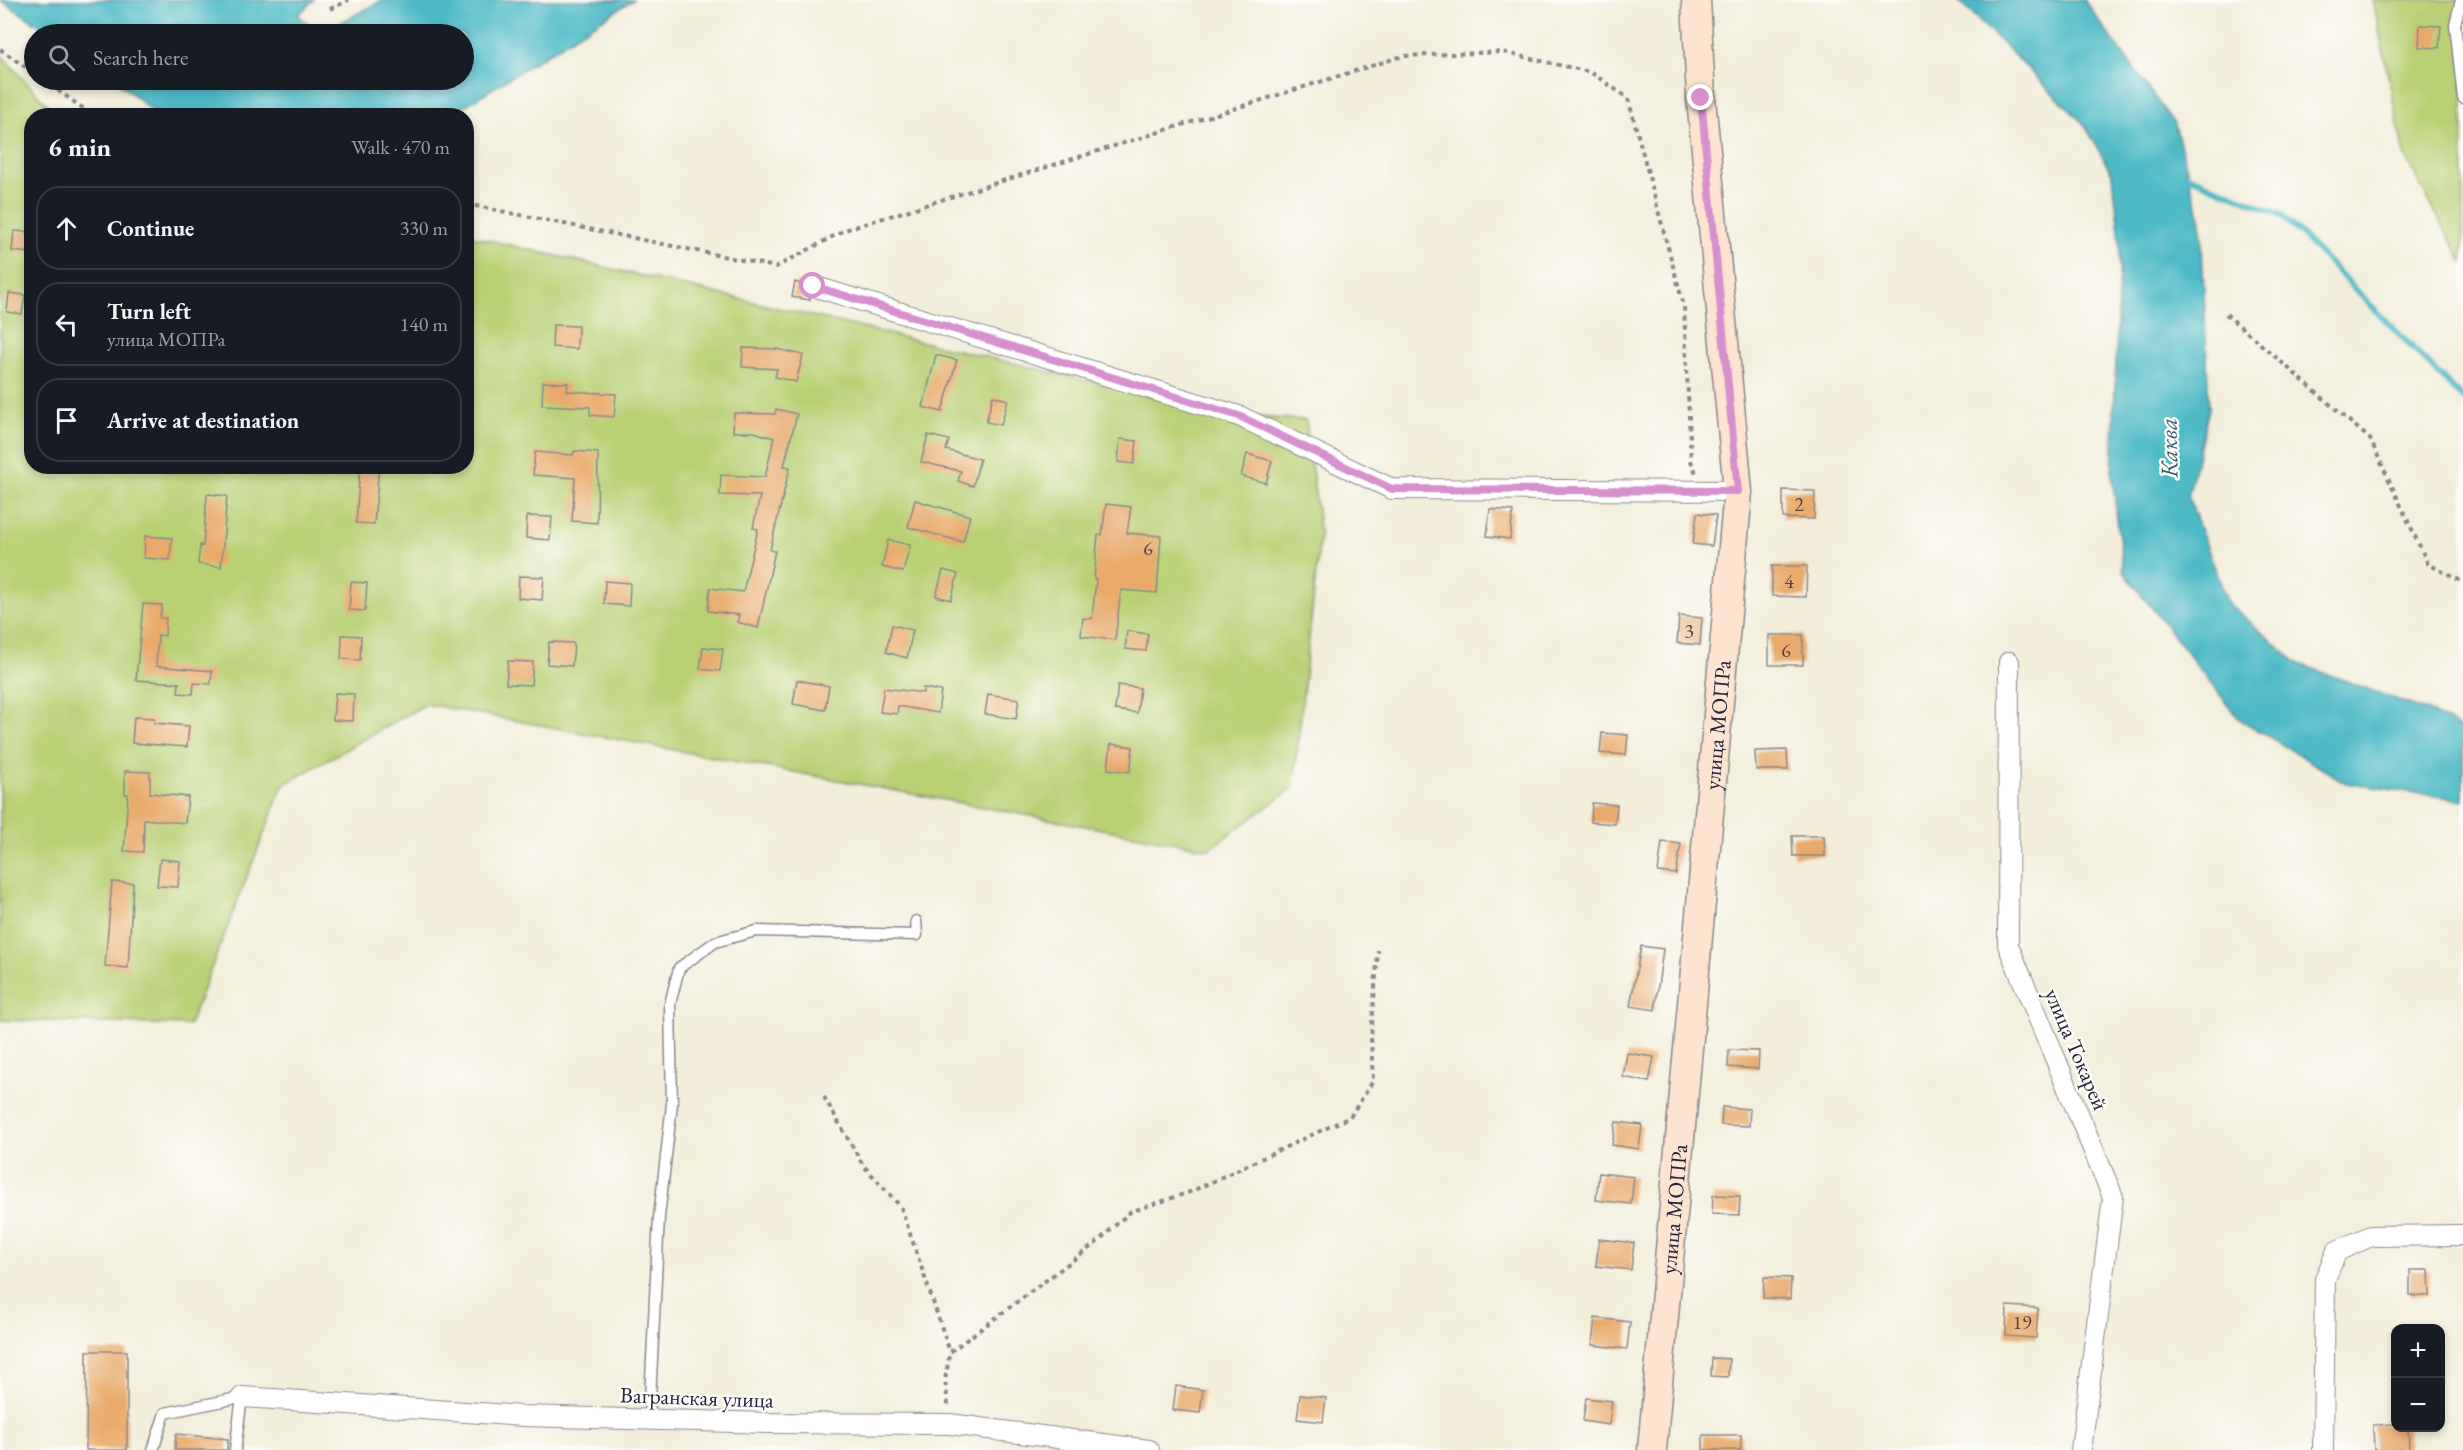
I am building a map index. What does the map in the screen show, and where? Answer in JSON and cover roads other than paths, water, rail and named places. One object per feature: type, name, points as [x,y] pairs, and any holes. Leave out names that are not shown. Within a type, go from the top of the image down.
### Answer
[{"type":"main road","name":"улица МОПРа","points":[[1652,1450],[1738,491],[1701,98],[1696,0]]},
{"type":"street","points":[[813,286],[1239,416],[1392,489],[1738,491]]},
{"type":"street","name":"улица Токарей","points":[[2009,662],[2008,945],[2113,1197],[2081,1450]]},
{"type":"street","points":[[2323,1450],[2325,1279],[2337,1251],[2371,1236],[2463,1235]]},
{"type":"street","name":"Вагранская улица","points":[[242,1397],[523,1416],[768,1423],[950,1424],[1149,1450]]},
{"type":"lane","points":[[2461,0],[2455,24],[2463,98]]},
{"type":"lane","points":[[649,1420],[659,1217],[672,1104],[670,1004],[679,969],[715,942],[756,931],[916,935],[916,921]]},
{"type":"lane","points":[[153,1450],[165,1413],[242,1397],[235,1450]]},
{"type":"water","points":[[0,0],[314,0],[298,15],[310,24],[37,24]]},
{"type":"water","points":[[383,0],[633,0],[459,108],[149,108],[128,90],[474,90],[474,24],[338,24]]},
{"type":"water","name":"Каква","points":[[1958,0],[2084,0],[2175,125],[2201,221],[2209,409],[2188,496],[2228,603],[2297,663],[2428,711],[2463,730],[2463,800],[2346,783],[2239,719],[2123,571],[2112,475],[2120,242],[2113,176],[2084,124]]},
{"type":"waterway","points":[[2183,174],[2282,215],[2463,399]]}]
